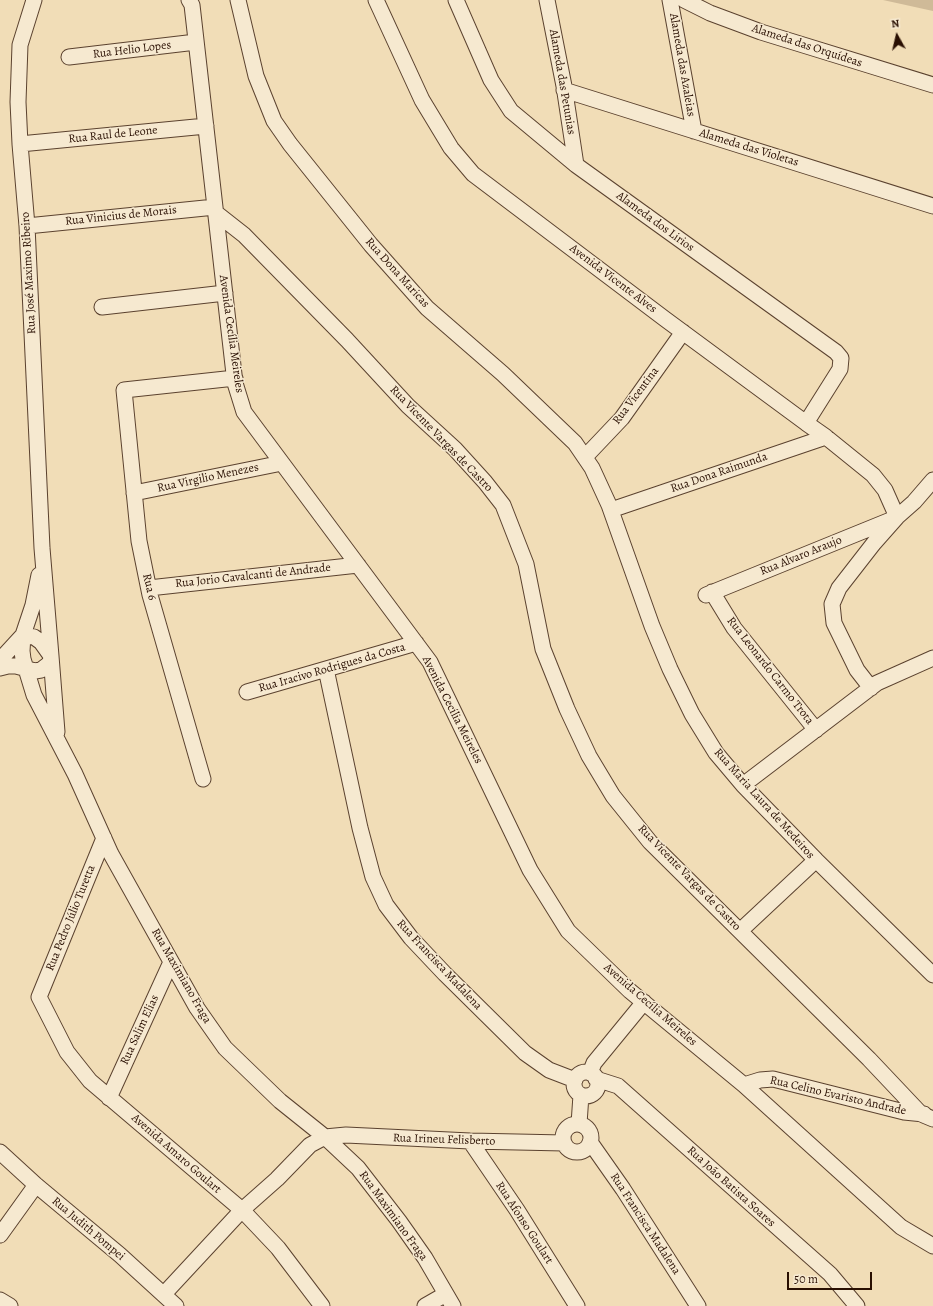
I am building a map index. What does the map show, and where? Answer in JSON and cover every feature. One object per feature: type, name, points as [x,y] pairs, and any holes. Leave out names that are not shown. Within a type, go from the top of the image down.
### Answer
[{"type":"street","name":"Rua José Maximo Ribeiro","points":[[34,0],[20,44],[18,102],[27,226],[42,548],[51,656]]},
{"type":"street","name":"Avenida Cecília Meireles","points":[[190,0],[192,5],[235,378],[244,412],[430,662],[530,870],[568,931],[630,991],[744,1085],[901,1227],[933,1246]]},
{"type":"street","name":"Rua Dona Maricas","points":[[238,0],[256,76],[274,121],[290,144],[371,245],[427,308],[503,374],[575,443],[592,468],[611,510]]},
{"type":"street","name":"Avenida Vicente Alves","points":[[376,0],[422,100],[451,148],[473,174],[683,332],[826,437],[873,475],[885,490],[898,518]]},
{"type":"street","name":"Alameda dos Lirios","points":[[456,0],[491,80],[511,111],[576,165],[836,352],[841,358],[840,369],[806,423]]},
{"type":"street","name":"Alameda das Petunias","points":[[548,0],[576,165]]},
{"type":"street","name":"Alameda das Azaleias","points":[[670,0],[694,131]]},
{"type":"street","name":"Alameda das Orquídeas","points":[[684,0],[710,13],[761,32],[933,85]]},
{"type":"street","name":"Rua Helio Lopes","points":[[69,57],[196,42]]},
{"type":"street","name":"Alameda das Violetas","points":[[564,90],[933,206]]},
{"type":"street","name":"Rua Raul de Leone","points":[[20,144],[206,126]]},
{"type":"street","name":"Rua Vinicius de Morais","points":[[27,226],[215,210]]},
{"type":"street","name":"Rua Vicente Vargas de Castro","points":[[215,210],[244,235],[347,340],[408,406],[455,449],[485,482],[503,505],[526,564],[543,649],[567,709],[589,756],[613,796],[650,842],[869,1059],[929,1115]]},
{"type":"street","points":[[102,307],[225,293]]},
{"type":"street","name":"Rua Vicentina","points":[[585,457],[622,418],[683,332]]},
{"type":"street","name":"Rua 6","points":[[203,779],[149,588],[139,541],[124,390],[235,378]]},
{"type":"street","name":"Rua Dona Raimunda","points":[[611,510],[826,437]]},
{"type":"street","name":"Rua Virgilio Menezes","points":[[134,493],[282,463]]},
{"type":"street","points":[[871,688],[857,670],[834,623],[832,604],[839,588],[874,543],[933,480]]},
{"type":"street","name":"Rua Maria Laura de Medeiros","points":[[611,510],[652,626],[670,669],[692,714],[716,753],[743,785],[816,860],[933,975]]},
{"type":"street","name":"Rua Alvaro Araujo","points":[[709,594],[898,518]]},
{"type":"street","name":"Rua José Maximo Ribeiro","points":[[0,660],[23,635],[38,584],[42,548]]},
{"type":"street","name":"Rua Jorio Cavalcanti de Andrade","points":[[149,588],[358,565]]},
{"type":"street","name":"Rua Leonardo Carmo Trota","points":[[709,594],[734,628],[816,730]]},
{"type":"street","points":[[0,668],[16,666],[26,670],[35,671],[46,668],[50,663],[51,656],[41,642],[34,637],[23,635]]},
{"type":"street","name":"Rua Maximiano Fraga","points":[[23,635],[22,651],[34,695],[75,774],[104,838],[197,1008],[225,1048],[280,1101],[325,1137],[358,1168],[399,1221],[425,1258],[449,1300]]},
{"type":"street","name":"Rua Iracivo Rodrigues da Costa","points":[[247,692],[416,643]]},
{"type":"street","name":"Rua Maximiano Fraga","points":[[51,656],[55,712],[59,742]]},
{"type":"street","points":[[743,785],[877,683],[933,658]]},
{"type":"street","name":"Rua Francisca Madalena","points":[[326,669],[360,828],[373,877],[386,906],[411,938],[525,1053],[549,1070],[575,1080]]},
{"type":"street","name":"Rua Pedro Júlio Turetta","points":[[39,997],[104,838]]},
{"type":"street","points":[[740,931],[816,860]]},
{"type":"street","name":"Rua Salim Elias","points":[[109,1098],[172,962]]},
{"type":"street","name":"Avenida Amaro Goulart","points":[[39,997],[67,1052],[90,1081],[242,1210],[278,1248],[322,1306]]},
{"type":"street","points":[[593,1076],[581,1073],[575,1080],[575,1089],[581,1095],[586,1096],[594,1092],[597,1084],[593,1076],[594,1063],[644,1002]]},
{"type":"street","name":"Rua João Batista Soares","points":[[593,1076],[618,1086],[830,1274],[857,1306]]},
{"type":"street","name":"Rua Celino Evaristo Andrade","points":[[744,1085],[760,1080],[773,1079],[904,1112],[929,1115]]},
{"type":"street","points":[[579,1124],[581,1095]]},
{"type":"street","points":[[579,1124],[590,1133],[590,1142],[584,1150],[571,1150],[564,1143],[564,1134],[570,1126],[579,1124]]},
{"type":"street","name":"Rua Irineu Felisberto","points":[[325,1137],[346,1135],[470,1141],[564,1143]]},
{"type":"street","points":[[164,1294],[242,1210],[277,1179],[310,1145],[325,1137]]},
{"type":"street","name":"Rua Afonso Goulart","points":[[470,1141],[517,1210],[577,1306]]},
{"type":"street","name":"Rua Francisca Madalena","points":[[590,1142],[623,1188],[698,1306]]},
{"type":"street","name":"Rua Judith Pompei","points":[[0,1152],[36,1185],[120,1255],[176,1306]]},
{"type":"street","points":[[0,1235],[36,1185]]},
{"type":"street","points":[[0,1300],[10,1306]]},
{"type":"street","points":[[425,1306],[449,1300]]},
{"type":"shaded area","points":[[883,0],[933,0],[933,11]]}]
